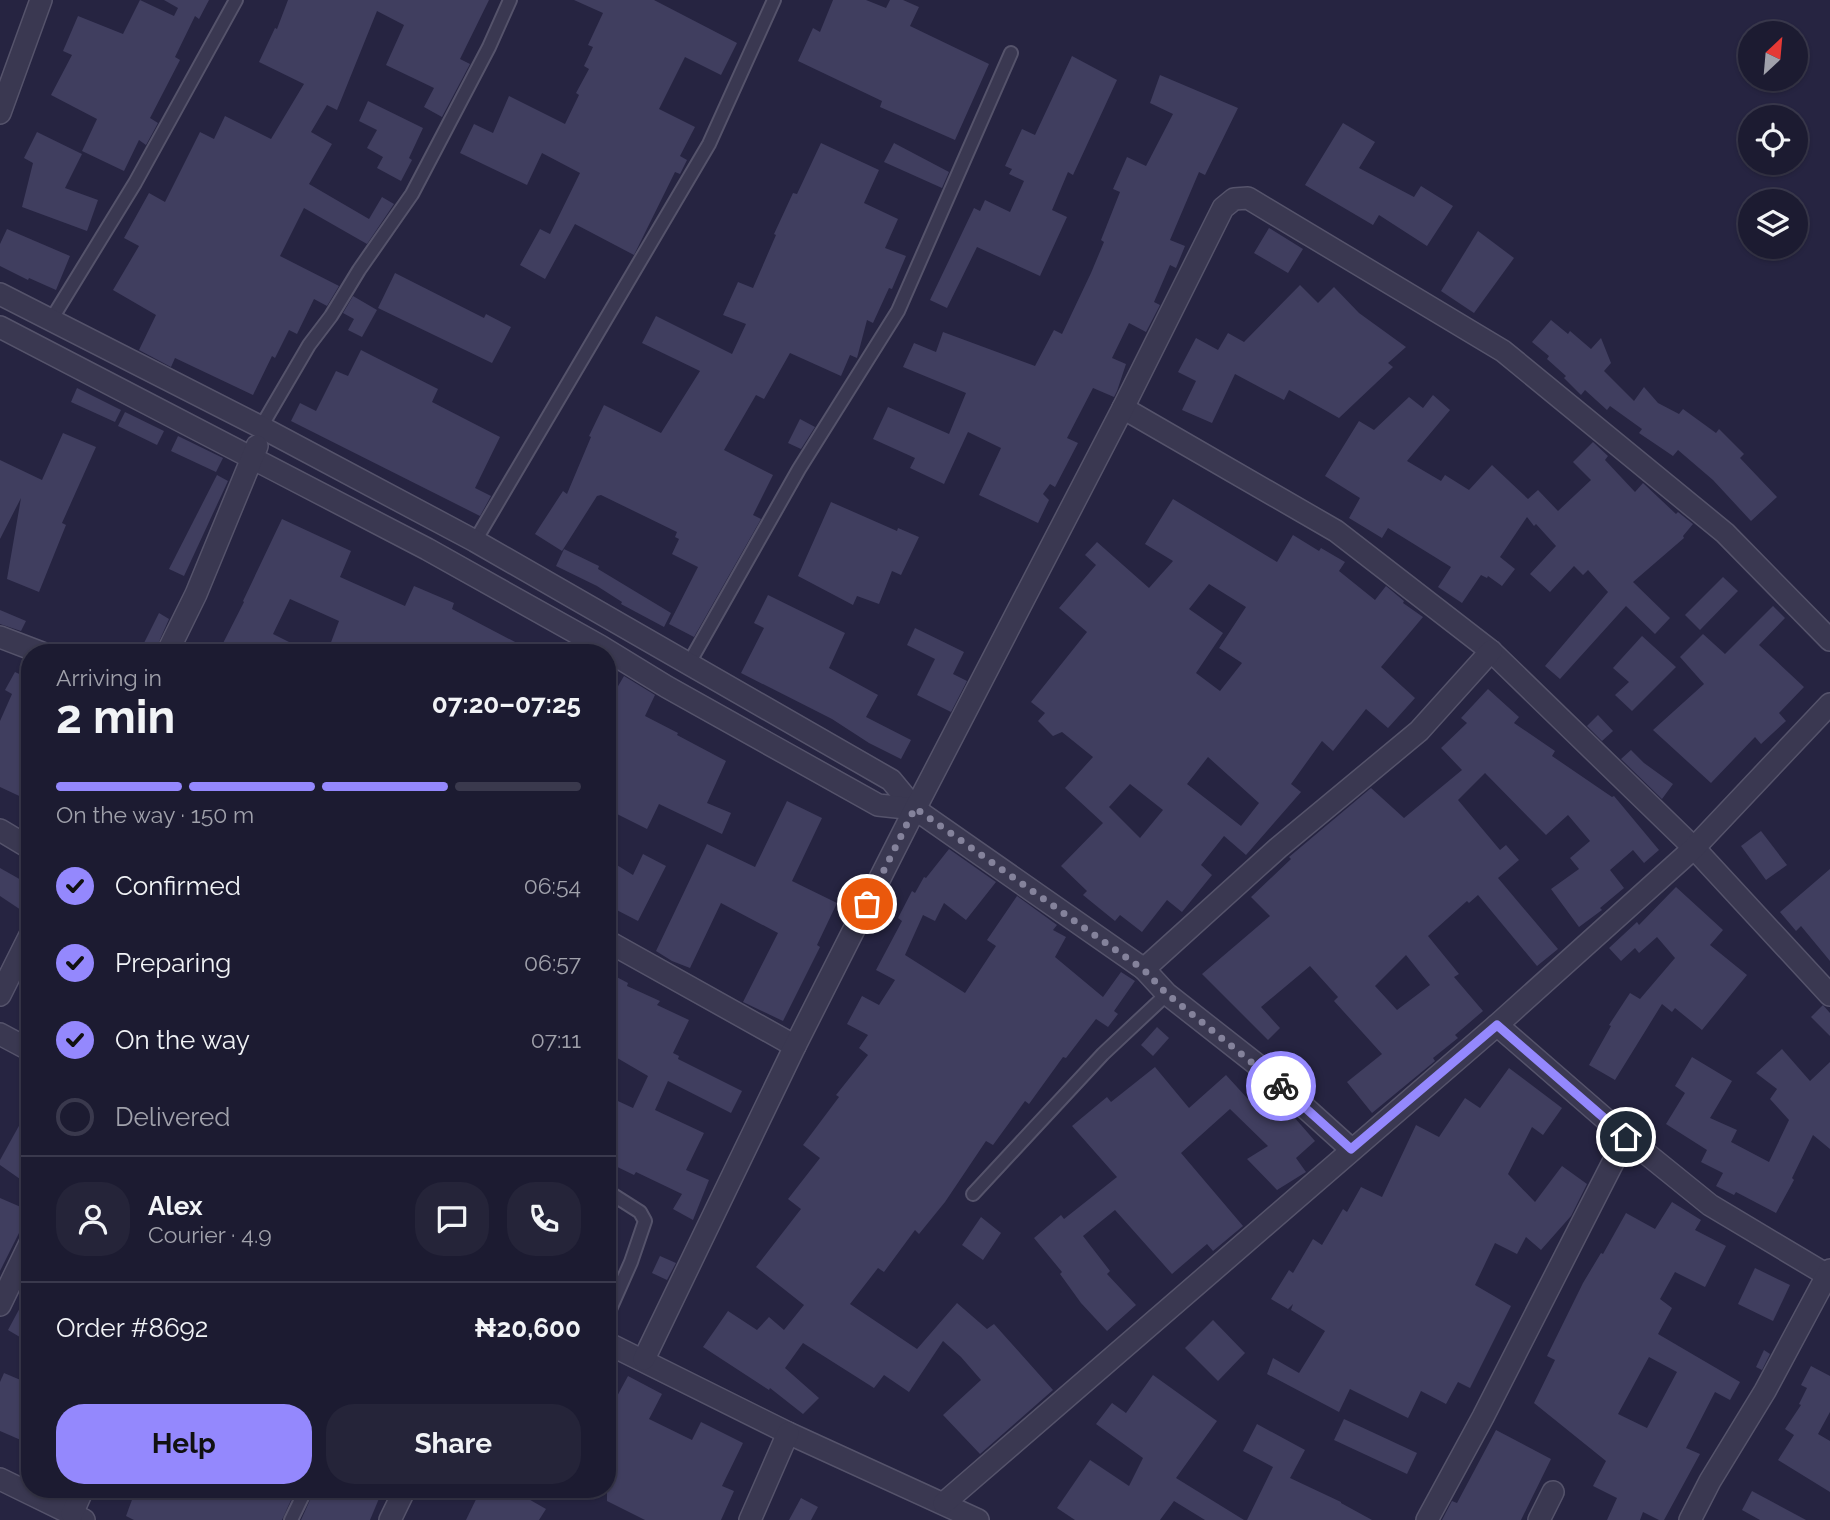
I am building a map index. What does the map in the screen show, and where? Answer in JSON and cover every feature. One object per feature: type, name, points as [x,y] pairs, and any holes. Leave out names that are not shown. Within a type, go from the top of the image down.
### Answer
[{"type":"street","points":[[0,113],[41,0]]},
{"type":"street","points":[[644,1359],[795,1046],[915,808],[1123,408],[1223,208],[1234,199],[1248,198],[1503,351],[1725,533],[1830,640]]},
{"type":"street","points":[[0,294],[261,427],[475,541],[891,780],[915,808],[1144,970],[1167,994],[1260,1067],[1351,1149]]},
{"type":"street","points":[[0,327],[427,549],[590,644]]},
{"type":"street","points":[[1123,408],[1336,531],[1491,652],[1694,848],[1830,995]]},
{"type":"street","points":[[171,644],[196,594],[254,457],[261,427]]},
{"type":"street","points":[[0,637],[21,645]]},
{"type":"street","points":[[1144,970],[1278,848],[1419,731],[1491,652]]},
{"type":"street","points":[[616,658],[878,805],[915,808]]},
{"type":"street","points":[[944,1503],[1497,1025],[1694,848],[1830,704]]},
{"type":"street","points":[[0,830],[21,843]]},
{"type":"street","points":[[616,946],[795,1046]]},
{"type":"street","points":[[0,995],[5,969],[21,947]]},
{"type":"street","points":[[1497,1025],[1626,1137],[1710,1205],[1828,1273],[1765,1391],[1710,1481],[1690,1520]]},
{"type":"street","points":[[0,1034],[21,1045]]},
{"type":"street","points":[[1427,1520],[1483,1417],[1626,1137]]},
{"type":"street","points":[[0,1305],[21,1262]]},
{"type":"street","points":[[616,1347],[788,1433],[978,1520]]},
{"type":"street","points":[[750,1520],[788,1433]]},
{"type":"street","points":[[0,1479],[21,1489]]},
{"type":"street","points":[[1539,1520],[1553,1492]]},
{"type":"street","points":[[39,1498],[78,1517],[81,1498]]},
{"type":"street","points":[[390,1520],[401,1498]]},
{"type":"lane","points":[[51,320],[135,183],[236,0]]},
{"type":"lane","points":[[261,427],[309,345],[412,194],[489,47],[510,0]]},
{"type":"lane","points":[[475,541],[709,144],[774,0]]},
{"type":"lane","points":[[688,665],[799,469],[898,311],[1012,53]]},
{"type":"lane","points":[[974,1194],[1103,1054],[1167,994]]},
{"type":"lane","points":[[616,1197],[640,1212],[645,1221],[616,1296]]},
{"type":"lane","points":[[291,1520],[302,1498]]},
{"type":"building","points":[[140,0],[174,16],[178,8],[164,0],[209,0],[199,19],[195,16],[175,57],[180,60],[150,118],[158,123],[146,145],[139,140],[124,171],[82,151],[97,119],[51,95],[72,55],[63,51],[78,16],[123,34]]},
{"type":"building","points":[[288,0],[489,0],[460,59],[470,64],[442,117],[424,107],[434,88],[386,65],[404,25],[377,11],[337,110],[327,105],[311,132],[332,144],[309,184],[369,219],[382,197],[394,204],[367,244],[304,208],[280,256],[339,286],[327,306],[314,299],[297,334],[289,330],[275,358],[272,356],[253,395],[175,358],[171,367],[139,350],[156,315],[113,290],[139,246],[124,238],[149,193],[165,202],[200,132],[214,139],[225,116],[271,139],[304,84],[259,62],[275,28],[277,29]]},
{"type":"building","points":[[574,0],[654,0],[737,43],[721,75],[685,57],[659,109],[695,127],[680,156],[687,160],[680,174],[675,172],[634,255],[575,224],[545,279],[520,265],[540,229],[550,234],[580,173],[542,153],[527,185],[460,153],[474,124],[493,133],[509,96],[565,124],[579,95],[576,93],[589,69],[584,66],[593,47],[588,45],[603,13]]},
{"type":"building","points":[[833,0],[866,0],[886,8],[890,0],[903,0],[919,7],[910,26],[989,64],[955,140],[880,107],[882,101],[798,61],[813,28],[820,32]]},
{"type":"building","points":[[1072,56],[1117,80],[1073,175],[1068,172],[1052,210],[1067,217],[1040,276],[977,247],[947,308],[930,300],[974,208],[980,211],[985,200],[1010,212],[1024,181],[1009,174],[1012,169],[1005,166],[1022,129],[1035,135]]},
{"type":"building","points":[[1160,75],[1238,108],[1205,175],[1199,172],[1170,240],[1185,246],[1176,268],[1170,265],[1154,302],[1160,305],[1146,332],[1129,323],[1112,358],[1126,364],[1117,391],[1114,397],[1093,388],[1067,438],[1078,443],[1055,487],[1050,484],[1043,494],[1049,500],[1038,523],[979,495],[1001,448],[968,432],[944,484],[910,468],[915,458],[873,439],[888,407],[949,434],[966,393],[903,367],[914,343],[936,352],[943,332],[1035,366],[1054,330],[1062,334],[1091,273],[1120,192],[1113,189],[1127,157],[1146,166],[1173,114],[1150,103]]},
{"type":"building","points":[[368,101],[423,128],[409,158],[412,160],[401,181],[377,168],[383,157],[367,148],[377,130],[359,121]]},
{"type":"building","points":[[1343,123],[1375,142],[1359,168],[1414,197],[1421,186],[1453,206],[1427,246],[1379,215],[1373,225],[1305,185]]},
{"type":"building","points":[[37,132],[82,154],[65,188],[98,200],[87,231],[22,207],[33,163],[24,158]]},
{"type":"building","points":[[821,143],[879,170],[864,203],[898,219],[885,248],[906,256],[873,323],[867,320],[857,358],[850,355],[841,376],[790,353],[764,399],[756,395],[724,450],[773,475],[753,515],[761,519],[694,637],[669,624],[698,567],[672,554],[679,539],[675,537],[677,532],[601,495],[597,496],[562,551],[535,534],[563,491],[567,494],[604,405],[661,433],[700,371],[642,343],[656,316],[732,354],[746,324],[723,315],[738,282],[753,288],[793,193],[797,194]]},
{"type":"building","points":[[894,143],[949,172],[942,188],[884,162]]},
{"type":"building","points":[[1269,228],[1303,249],[1288,273],[1254,253]]},
{"type":"building","points":[[7,229],[70,256],[56,290],[0,266],[0,244]]},
{"type":"building","points":[[1478,231],[1514,258],[1474,313],[1441,291]]},
{"type":"building","points":[[395,273],[484,318],[486,314],[511,327],[492,363],[378,308]]},
{"type":"building","points":[[1300,285],[1318,303],[1334,287],[1359,313],[1406,347],[1388,363],[1393,367],[1339,418],[1289,390],[1284,400],[1235,374],[1212,423],[1182,410],[1196,381],[1178,372],[1196,338],[1218,350],[1228,333],[1244,342]]},
{"type":"building","points":[[353,296],[377,310],[362,337],[348,330],[354,319],[343,313]]},
{"type":"building","points":[[1551,320],[1568,334],[1570,331],[1591,349],[1601,338],[1611,363],[1604,371],[1634,401],[1644,387],[1658,403],[1679,414],[1683,409],[1716,433],[1719,429],[1744,454],[1740,458],[1777,497],[1751,521],[1713,480],[1678,450],[1673,456],[1639,433],[1642,429],[1610,406],[1607,410],[1585,390],[1581,395],[1564,378],[1566,376],[1547,359],[1549,356],[1532,342]]},
{"type":"building","points":[[361,350],[438,389],[432,402],[500,437],[475,488],[491,496],[480,516],[291,421],[300,403],[316,411],[336,371],[348,376]]},
{"type":"building","points":[[77,388],[121,410],[115,422],[71,402]]},
{"type":"building","points":[[1433,395],[1450,410],[1407,461],[1441,481],[1445,475],[1469,490],[1492,465],[1528,499],[1538,490],[1558,511],[1591,480],[1573,462],[1593,442],[1608,456],[1605,460],[1635,492],[1643,483],[1676,514],[1678,512],[1693,524],[1684,538],[1633,582],[1670,618],[1655,634],[1626,606],[1560,679],[1545,666],[1608,592],[1588,570],[1583,575],[1574,566],[1550,592],[1530,574],[1556,546],[1527,517],[1500,557],[1515,569],[1502,586],[1488,576],[1487,578],[1481,575],[1462,603],[1438,587],[1451,567],[1388,528],[1382,538],[1349,518],[1360,498],[1325,476],[1359,421],[1374,430],[1409,397],[1423,408]]},
{"type":"building","points":[[125,412],[164,431],[157,445],[118,426]]},
{"type":"building","points":[[800,419],[815,427],[801,449],[788,443]]},
{"type":"building","points":[[63,433],[96,447],[62,523],[66,525],[39,592],[7,579],[21,498],[0,539],[0,460],[42,480]]},
{"type":"building","points":[[178,436],[223,458],[216,472],[171,451]]},
{"type":"building","points":[[217,475],[228,481],[184,576],[169,569]]},
{"type":"building","points":[[1173,499],[1277,562],[1293,535],[1319,551],[1321,548],[1345,562],[1339,571],[1375,600],[1386,586],[1404,601],[1403,603],[1423,617],[1381,667],[1415,698],[1388,728],[1366,709],[1333,751],[1322,741],[1291,784],[1301,792],[1246,855],[1224,836],[1201,865],[1212,875],[1182,912],[1167,900],[1142,932],[1120,915],[1115,921],[1083,895],[1087,891],[1061,866],[1103,823],[1065,788],[1093,757],[1062,732],[1053,736],[1038,721],[1045,713],[1031,702],[1087,632],[1059,608],[1096,565],[1085,555],[1097,542],[1149,588],[1173,561],[1145,544]],"holes":[[[1209,584],[1246,607],[1219,648],[1242,663],[1220,691],[1196,673],[1223,633],[1189,609]],[[1208,757],[1259,803],[1241,826],[1187,784]],[[1130,784],[1163,810],[1140,838],[1109,807]]]},
{"type":"building","points":[[831,502],[897,531],[898,528],[919,537],[901,575],[892,571],[879,604],[857,596],[853,605],[798,576]]},
{"type":"building","points":[[282,519],[351,551],[340,577],[405,606],[414,586],[454,603],[452,609],[519,644],[330,644],[339,621],[290,599],[273,634],[293,644],[223,644]]},
{"type":"building","points":[[564,549],[599,566],[598,569],[671,613],[664,627],[621,604],[622,602],[597,586],[556,566]]},
{"type":"building","points":[[1723,577],[1738,591],[1700,630],[1685,615]]},
{"type":"building","points":[[768,595],[845,633],[829,668],[878,695],[866,717],[911,740],[901,759],[869,743],[832,719],[741,673],[764,628],[754,623]]},
{"type":"building","points":[[1773,606],[1785,618],[1759,645],[1804,687],[1779,713],[1786,721],[1761,744],[1755,737],[1711,783],[1653,730],[1704,684],[1680,657],[1703,634],[1725,654]]},
{"type":"building","points":[[0,610],[26,621],[21,631],[0,624]]},
{"type":"building","points":[[159,613],[169,619],[158,644],[144,644]]},
{"type":"building","points":[[915,628],[964,652],[953,674],[967,681],[951,712],[917,695],[935,659],[907,645]]},
{"type":"building","points":[[1642,636],[1676,667],[1632,711],[1615,695],[1629,682],[1613,668]]},
{"type":"building","points":[[15,672],[21,675],[21,797],[0,787],[0,721],[12,694],[5,690]]},
{"type":"building","points":[[624,676],[655,695],[645,716],[726,761],[707,803],[731,813],[722,834],[659,804],[647,829],[616,814],[616,690]]},
{"type":"building","points":[[1488,689],[1519,717],[1514,723],[1555,751],[1552,756],[1614,796],[1659,850],[1644,863],[1633,850],[1610,870],[1624,888],[1600,908],[1602,910],[1579,927],[1551,889],[1579,869],[1570,858],[1590,841],[1568,815],[1546,835],[1485,773],[1458,800],[1500,850],[1506,845],[1519,860],[1498,878],[1558,949],[1537,966],[1478,895],[1469,903],[1467,901],[1428,936],[1459,974],[1454,977],[1483,1011],[1455,1035],[1458,1038],[1433,1058],[1435,1061],[1372,1113],[1347,1082],[1382,1054],[1334,1001],[1338,997],[1310,966],[1261,1007],[1280,1028],[1268,1040],[1202,974],[1270,916],[1251,897],[1291,859],[1289,857],[1371,788],[1404,818],[1462,770],[1441,748],[1467,723],[1461,718]],"holes":[[[1406,955],[1430,985],[1397,1010],[1375,986]]]},
{"type":"building","points":[[1598,715],[1613,731],[1602,741],[1587,726]]},
{"type":"building","points":[[1631,750],[1673,784],[1662,799],[1621,759]]},
{"type":"building","points":[[787,801],[822,818],[792,881],[837,903],[817,945],[820,947],[783,1021],[743,1002],[778,933],[721,903],[690,968],[656,951],[707,844],[755,867]]},
{"type":"building","points":[[1761,831],[1787,865],[1766,880],[1741,846]]},
{"type":"building","points":[[949,849],[996,882],[966,920],[944,903],[935,921],[923,915],[905,955],[965,993],[996,946],[987,940],[1017,896],[1057,925],[1053,930],[1066,937],[1055,957],[1103,997],[1121,972],[1135,981],[1114,1011],[1118,1014],[1108,1027],[1096,1019],[1066,1058],[1063,1057],[1029,1104],[1025,1101],[993,1145],[986,1141],[945,1202],[919,1234],[915,1230],[884,1272],[878,1268],[850,1304],[917,1349],[957,1303],[987,1329],[994,1324],[1053,1390],[980,1454],[943,1415],[981,1380],[943,1341],[909,1392],[884,1375],[874,1388],[803,1343],[785,1368],[819,1398],[803,1414],[770,1388],[769,1390],[703,1347],[728,1311],[757,1330],[769,1317],[784,1330],[804,1305],[756,1267],[801,1209],[788,1199],[820,1158],[803,1145],[839,1097],[836,1095],[868,1055],[859,1048],[868,1035],[847,1024],[862,996],[879,1005],[895,980],[876,970],[902,921],[898,918],[912,891],[915,893],[924,877],[926,878]]},
{"type":"building","points":[[643,854],[666,866],[638,921],[616,910],[616,865],[633,875]]},
{"type":"building","points":[[0,868],[21,880],[21,910],[0,896]]},
{"type":"building","points":[[1830,869],[1830,961],[1801,926],[1796,931],[1780,912]]},
{"type":"building","points":[[1676,887],[1723,930],[1710,945],[1747,975],[1702,1030],[1675,1008],[1672,1012],[1662,1004],[1615,1080],[1589,1065],[1611,1026],[1609,1025],[1630,993],[1640,999],[1675,958],[1657,937],[1639,953],[1635,948],[1621,961],[1609,948],[1637,922],[1639,925]]},
{"type":"building","points":[[616,977],[628,983],[627,986],[660,1001],[657,1005],[689,1020],[673,1053],[679,1056],[678,1059],[742,1091],[731,1113],[668,1081],[655,1110],[704,1133],[686,1170],[709,1180],[693,1220],[673,1209],[682,1194],[636,1172],[634,1175],[616,1166],[616,1100],[633,1108],[648,1076],[616,1057]]},
{"type":"building","points":[[1823,1005],[1830,1013],[1830,1036],[1811,1017]]},
{"type":"building","points":[[1157,1027],[1169,1038],[1153,1056],[1141,1045]]},
{"type":"building","points":[[1782,1049],[1810,1081],[1830,1062],[1830,1149],[1813,1135],[1792,1178],[1794,1180],[1776,1213],[1736,1192],[1734,1195],[1716,1186],[1723,1173],[1701,1162],[1707,1150],[1666,1124],[1685,1093],[1675,1086],[1692,1057],[1732,1081],[1710,1118],[1737,1130],[1731,1142],[1769,1162],[1789,1120],[1770,1099],[1777,1089],[1756,1073]]},
{"type":"building","points":[[1155,1067],[1189,1108],[1226,1075],[1248,1099],[1259,1089],[1280,1109],[1284,1106],[1315,1141],[1296,1158],[1306,1172],[1277,1190],[1247,1159],[1268,1146],[1230,1109],[1181,1153],[1243,1226],[1213,1251],[1207,1244],[1172,1274],[1115,1210],[1083,1236],[1110,1271],[1107,1274],[1136,1305],[1107,1331],[1081,1303],[1060,1274],[1062,1272],[1034,1238],[1061,1215],[1064,1219],[1117,1177],[1072,1126],[1107,1097],[1111,1102]]},
{"type":"building","points":[[1509,1068],[1562,1108],[1543,1135],[1532,1127],[1508,1174],[1535,1202],[1562,1166],[1587,1184],[1571,1216],[1541,1250],[1526,1237],[1517,1254],[1495,1243],[1475,1285],[1511,1306],[1470,1388],[1458,1382],[1446,1404],[1421,1391],[1408,1418],[1350,1389],[1339,1412],[1267,1374],[1273,1358],[1299,1373],[1325,1331],[1291,1310],[1293,1304],[1288,1309],[1271,1299],[1289,1270],[1293,1273],[1313,1239],[1322,1245],[1343,1209],[1347,1212],[1361,1187],[1382,1197],[1416,1125],[1439,1137],[1465,1098],[1480,1108]]},
{"type":"building","points":[[21,1122],[21,1180],[0,1165],[0,1160]]},
{"type":"building","points":[[0,1198],[21,1207],[21,1229],[0,1271]]},
{"type":"building","points":[[1672,1202],[1701,1220],[1695,1230],[1726,1246],[1705,1287],[1675,1272],[1660,1299],[1672,1308],[1658,1334],[1740,1382],[1730,1400],[1715,1392],[1686,1448],[1700,1454],[1664,1520],[1643,1512],[1640,1520],[1607,1520],[1617,1498],[1593,1486],[1606,1461],[1534,1403],[1555,1360],[1547,1356],[1583,1283],[1626,1213],[1655,1229]],"holes":[[[1649,1357],[1677,1372],[1647,1428],[1618,1414]]]},
{"type":"building","points":[[981,1217],[1001,1233],[983,1260],[962,1245]]},
{"type":"building","points":[[660,1256],[676,1263],[667,1280],[652,1273]]},
{"type":"building","points":[[1755,1268],[1790,1285],[1773,1321],[1738,1304]]},
{"type":"building","points":[[21,1306],[21,1338],[8,1330]]},
{"type":"building","points":[[1213,1320],[1245,1353],[1218,1381],[1185,1348]]},
{"type":"building","points":[[1764,1350],[1770,1354],[1762,1370],[1756,1367]]},
{"type":"building","points":[[1811,1366],[1830,1376],[1830,1412],[1818,1434],[1830,1441],[1830,1492],[1778,1460],[1794,1435],[1785,1429],[1801,1405],[1799,1404],[1807,1388],[1801,1385]]},
{"type":"building","points":[[4,1373],[21,1380],[21,1440],[0,1431],[0,1382]]},
{"type":"building","points":[[1153,1375],[1217,1421],[1176,1478],[1244,1520],[1205,1520],[1174,1501],[1160,1520],[1075,1520],[1057,1508],[1090,1460],[1129,1486],[1143,1458],[1096,1424],[1112,1403],[1126,1413]]},
{"type":"building","points":[[628,1376],[662,1394],[649,1419],[692,1440],[701,1422],[743,1443],[722,1486],[734,1491],[721,1520],[645,1520],[607,1501],[607,1498],[616,1498],[616,1398]]},
{"type":"building","points":[[1344,1419],[1417,1453],[1407,1474],[1334,1440]]},
{"type":"building","points":[[1257,1424],[1305,1450],[1290,1478],[1372,1520],[1247,1520],[1273,1467],[1243,1451]]},
{"type":"building","points":[[1496,1430],[1551,1459],[1521,1520],[1442,1520],[1452,1501],[1457,1503]]},
{"type":"building","points":[[1752,1491],[1806,1520],[1760,1520],[1742,1510]]},
{"type":"building","points":[[133,1498],[292,1498],[282,1520],[134,1520],[126,1516]]},
{"type":"building","points":[[311,1498],[379,1498],[370,1520],[301,1520]]},
{"type":"building","points":[[477,1498],[527,1498],[546,1509],[539,1520],[466,1520]]},
{"type":"building","points":[[801,1498],[818,1507],[811,1520],[789,1520]]},
{"type":"way so far","points":[[867,904],[915,808],[1144,970],[1167,994],[1281,1086]]},
{"type":"route","points":[[1281,1086],[1351,1149],[1497,1025],[1626,1137]]}]
